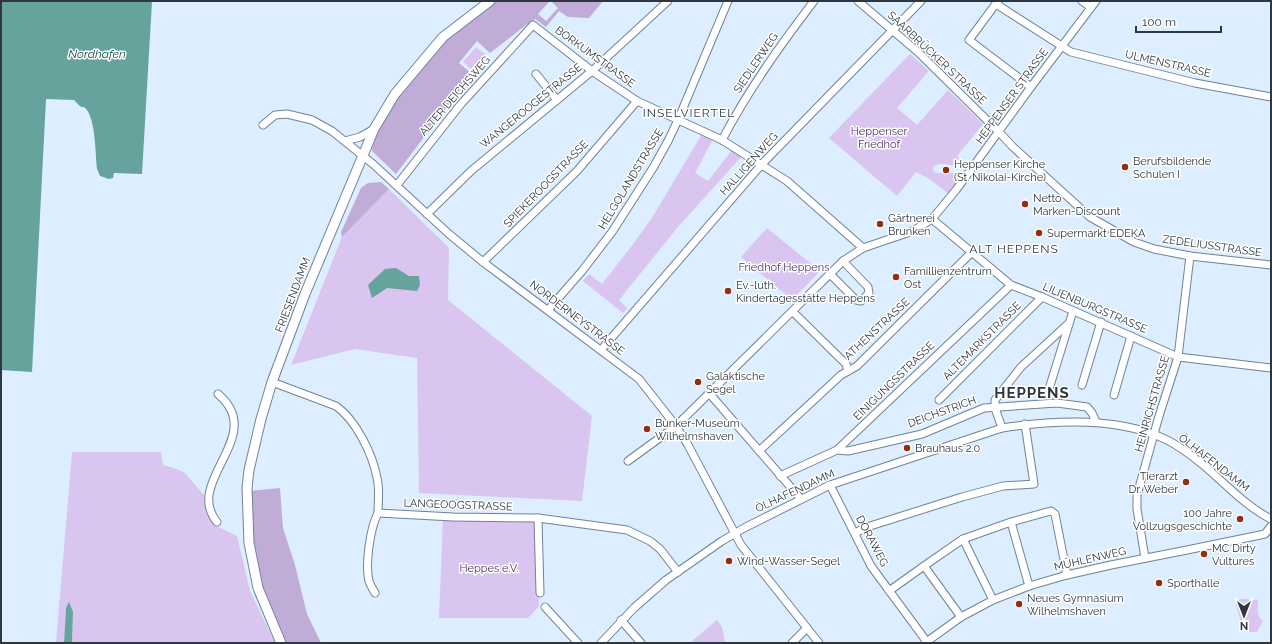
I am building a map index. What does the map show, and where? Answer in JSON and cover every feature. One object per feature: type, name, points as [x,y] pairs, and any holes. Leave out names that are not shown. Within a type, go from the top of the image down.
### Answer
[{"type":"main road","name":"FRIESENDAMM","points":[[281,643],[258,588],[249,538],[247,488],[249,470],[260,418],[305,294],[374,129],[395,94],[443,37],[490,1]]},
{"type":"street","name":"WANGEROOGESTRASSE","points":[[427,214],[471,171],[592,71],[668,1]]},
{"type":"street","name":"HELGOLANDSTRASSE","points":[[548,310],[582,271],[612,232],[668,141],[728,1]]},
{"type":"street","name":"SIEDLERWEG","points":[[722,140],[747,95],[777,49],[814,1]]},
{"type":"street","name":"SAARBRÜCKER STRASSE","points":[[858,1],[918,52],[999,132]]},
{"type":"street","name":"HALLIGENWEG","points":[[602,350],[762,164],[892,29],[921,1]]},
{"type":"street","points":[[1082,1],[1094,4]]},
{"type":"street","points":[[997,2],[969,40],[1031,86]]},
{"type":"street","name":"ULMENSTRASSE","points":[[997,2],[1071,52],[1196,83],[1271,97]]},
{"type":"street","name":"HEPPENSER STRASSE","points":[[628,461],[676,426],[843,261],[863,248],[913,231],[932,219],[956,190],[1031,86],[1094,4]]},
{"type":"street","name":"BORKUMSTRASSE","points":[[534,25],[592,71],[637,101],[722,140],[762,164],[787,181],[863,248]]},
{"type":"street","name":"ALTER DEICHSWEG","points":[[397,184],[461,104],[534,25]]},
{"type":"street","points":[[536,74],[557,100]]},
{"type":"street","name":"SPIEKEROOGSTRASSE","points":[[483,262],[577,171],[637,101]]},
{"type":"street","name":"NORDERNEYSTRASSE","points":[[263,125],[275,115],[295,115],[321,124],[346,141],[397,184],[427,214],[483,262],[640,379],[676,426],[700,466],[741,545],[819,643]]},
{"type":"street","points":[[346,141],[360,137],[374,129]]},
{"type":"street","name":"ZEDELIUSSTRASSE","points":[[999,132],[1013,147],[1090,217],[1134,242],[1154,249],[1190,256],[1271,265]]},
{"type":"street","name":"LILIENBURGSTRASSE","points":[[932,219],[1011,285],[1101,322],[1178,357],[1271,368]]},
{"type":"street","name":"ATHENSTRASSE","points":[[759,451],[841,375],[857,366],[972,252]]},
{"type":"street","name":"HEINRICHSTRASSE","points":[[1145,558],[1137,509],[1137,495],[1178,357],[1190,256]]},
{"type":"street","points":[[830,274],[856,300],[861,301],[869,293],[868,287],[843,261]]},
{"type":"street","name":"EINIGUNGSSTRASSE","points":[[780,476],[837,450],[1011,285]]},
{"type":"street","name":"ALTEMARKSTRASSE","points":[[939,400],[1042,297]]},
{"type":"street","points":[[1049,389],[1073,311]]},
{"type":"street","points":[[792,312],[846,364],[848,371]]},
{"type":"street","points":[[1082,385],[1101,322]]},
{"type":"street","points":[[1002,428],[995,408],[995,400],[1022,367],[1069,323]]},
{"type":"street","points":[[1114,395],[1131,336]]},
{"type":"street","points":[[272,382],[336,406],[350,419],[362,440],[375,468],[378,488],[378,513],[374,521],[368,553],[369,579],[375,593]]},
{"type":"street","points":[[709,393],[801,499]]},
{"type":"street","points":[[217,522],[210,511],[209,492],[212,481],[231,444],[234,429],[232,414],[228,405],[218,394]]},
{"type":"street","name":"DEICHSTRICH","points":[[837,450],[848,451],[922,434],[984,408],[1057,403],[1087,407],[1092,413],[1096,422]]},
{"type":"street","name":"ÖLHAFENDAMM","points":[[601,643],[621,620],[648,595],[678,572],[734,534],[830,485],[1002,428],[1025,424],[1096,422],[1116,424],[1154,435],[1167,440],[1186,452],[1245,501],[1269,518]]},
{"type":"street","points":[[855,533],[867,527],[962,497],[1003,486],[1034,484],[1025,424]]},
{"type":"street","name":"DORAWEG","points":[[830,485],[871,566],[926,642]]},
{"type":"street","points":[[889,591],[963,539],[1011,522],[1051,511],[1055,514],[1068,575]]},
{"type":"street","name":"LANGEOOGSTRASSE","points":[[378,513],[453,517],[538,518],[627,530],[650,541],[660,549],[678,572]]},
{"type":"street","points":[[538,518],[540,593]]},
{"type":"street","points":[[1011,522],[1029,586]]},
{"type":"street","name":"MÜHLENWEG","points":[[926,642],[960,617],[993,600],[1029,586],[1068,575],[1145,558],[1265,534],[1271,526]]},
{"type":"street","points":[[963,539],[993,600]]},
{"type":"street","points":[[924,566],[960,617]]},
{"type":"street","points":[[546,607],[578,643]]},
{"type":"street","points":[[621,620],[641,643]]},
{"type":"street","points":[[792,643],[807,628]]},
{"type":"green space","points":[[476,47],[485,54],[471,69],[463,62]]},
{"type":"green space","name":"Heppenser Friedhof","points":[[910,54],[929,71],[897,108],[917,125],[948,90],[983,124],[957,156],[959,158],[954,165],[938,164],[933,168],[934,172],[937,173],[954,173],[954,175],[958,175],[958,182],[949,194],[928,178],[916,172],[897,196],[829,138]]},
{"type":"green space","points":[[702,134],[712,141],[695,173],[708,181],[732,150],[741,157],[677,228],[619,300],[627,308],[623,313],[583,281],[589,274],[602,284],[652,218]]},
{"type":"green space","points":[[389,189],[449,248],[448,300],[592,416],[582,501],[419,493],[417,358],[355,349],[291,365],[342,237]]},
{"type":"green space","name":"Friedhof Heppens","points":[[767,228],[820,271],[792,300],[741,257]]},
{"type":"green space","points":[[72,452],[161,452],[163,465],[184,472],[204,495],[206,512],[214,525],[237,536],[250,591],[275,643],[72,643],[73,612],[66,608],[64,643],[56,643]]},
{"type":"green space","name":"Heppes e.V.","points":[[443,517],[536,519],[539,606],[528,618],[439,618]]},
{"type":"green space","points":[[1238,600],[1258,600],[1258,614],[1263,621],[1257,632],[1249,632],[1243,629],[1236,605]]},
{"type":"green space","points":[[717,620],[722,627],[725,643],[695,643],[692,641]]},
{"type":"shaded area","points":[[492,1],[550,1],[538,14],[546,21],[558,8],[551,1],[603,1],[589,18],[568,17],[559,11],[546,27],[535,19],[490,53],[477,41],[459,63],[472,74],[396,174],[372,151],[373,138],[396,95],[443,39]]},
{"type":"shaded area","points":[[381,182],[389,189],[342,237],[341,232],[361,188],[368,183]]},
{"type":"shaded area","points":[[280,488],[283,528],[295,565],[307,614],[321,643],[283,643],[260,588],[251,543],[249,491]]},
{"type":"water","name":"Nordhafen","points":[[1,1],[152,1],[142,174],[114,173],[113,178],[109,179],[100,176],[97,169],[93,126],[88,112],[74,100],[46,99],[32,372],[1,370]]},
{"type":"water","points":[[396,268],[409,276],[419,276],[420,285],[417,291],[387,288],[372,298],[368,285],[385,269]]},
{"type":"water","points":[[69,602],[73,612],[72,643],[64,643],[66,608]]},
{"type":"place","name":"Berufsbildende Schulen I","points":[[1125,167]]},
{"type":"place","name":"Heppenser Kirche (St. Nikolai-Kirche)","points":[[946,170]]},
{"type":"place","name":"Netto Marken-Discount","points":[[1025,204]]},
{"type":"place","name":"Gärtnerei Brunken","points":[[880,224]]},
{"type":"place","name":"Supermarkt EDEKA","points":[[1039,233]]},
{"type":"place","name":"Famillienzentrum Ost","points":[[896,277]]},
{"type":"place","name":"Ev.-luth. Kindertagesstätte Heppens","points":[[728,291]]},
{"type":"place","name":"Galaktische Segel","points":[[698,382]]},
{"type":"place","name":"Bunker-Museum Wilhelmshaven","points":[[647,429]]},
{"type":"place","name":"Brauhaus 2.0","points":[[907,448]]},
{"type":"place","name":"Tierarzt Dr. Weber","points":[[1186,482]]},
{"type":"place","name":"100 Jahre Vollzugsgeschichte","points":[[1240,519]]},
{"type":"place","name":"MC Dirty Vultures","points":[[1204,554]]},
{"type":"place","name":"Wind-Wasser-Segel","points":[[729,561]]},
{"type":"place","name":"Sporthalle","points":[[1159,583]]},
{"type":"place","name":"Neues Gymnasium Wilhelmshaven","points":[[1019,604]]},
{"type":"district","name":"INSELVIERTEL","points":[[689,113]]},
{"type":"district","name":"ALT HEPPENS","points":[[1014,249]]},
{"type":"district","name":"HEPPENS","points":[[1032,393]]}]
